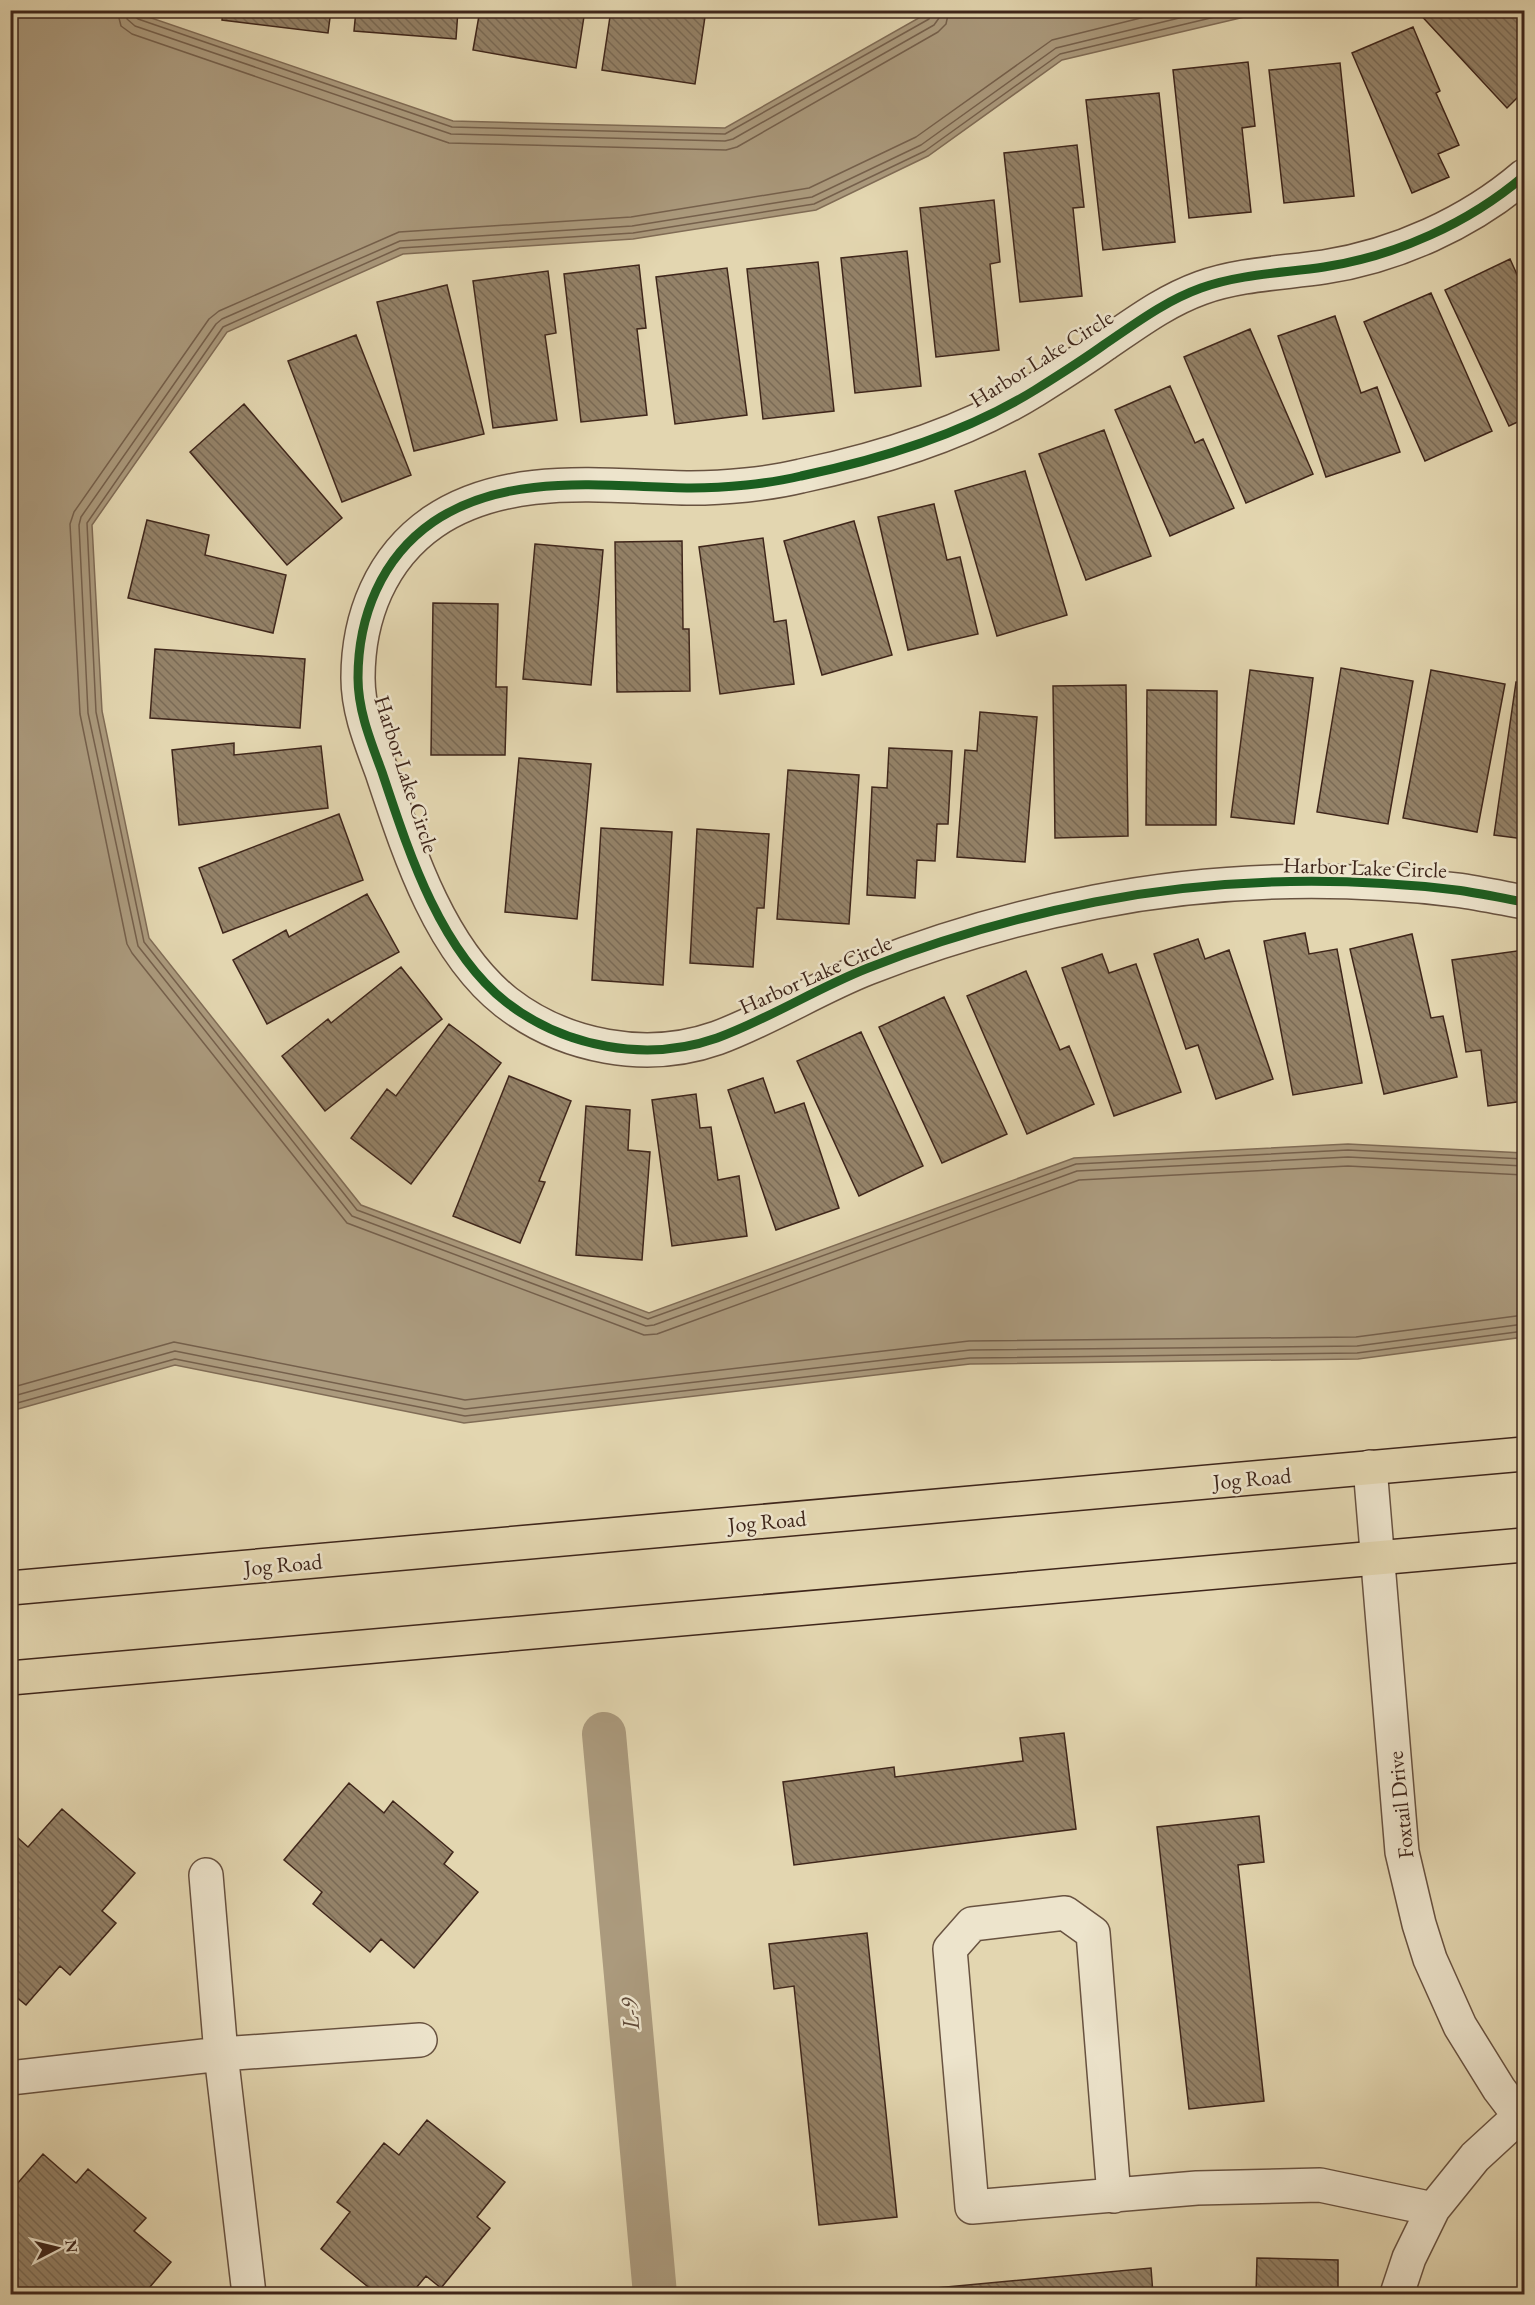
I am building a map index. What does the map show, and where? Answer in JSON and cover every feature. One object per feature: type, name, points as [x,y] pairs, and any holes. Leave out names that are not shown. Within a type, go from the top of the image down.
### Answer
[{"type":"main road","name":"Jog Road","points":[[10,1588],[1524,1454]]},
{"type":"main road","points":[[10,1678],[1378,1556],[1524,1545]]},
{"type":"street","name":"Harbor Lake Circle","points":[[1524,176],[1478,210],[1420,239],[1359,260],[1233,279],[1202,287],[1172,300],[1144,316],[1098,350],[1027,395],[972,424],[884,457],[793,478],[700,488],[577,484],[514,490],[484,497],[456,509],[429,525],[413,539],[387,571],[371,598],[362,628],[358,684],[363,717],[401,830],[433,903],[462,956],[501,998],[525,1015],[551,1029],[606,1046],[635,1050],[693,1045],[721,1036],[866,969],[979,930],[1097,902],[1217,885],[1337,882],[1458,890],[1524,902]]},
{"type":"street","name":"Foxtail Drive","points":[[1370,1467],[1402,1851],[1419,1924],[1430,1959],[1460,2026],[1499,2089],[1523,2117],[1475,2157],[1433,2209],[1409,2258],[1397,2295]]},
{"type":"street","points":[[206,1875],[221,2054],[249,2295]]},
{"type":"street","points":[[1114,2196],[1093,1933],[1065,1913],[972,1924],[950,1949],[972,2207],[1114,2196],[1197,2188],[1320,2185],[1433,2209]]},
{"type":"street","points":[[10,2078],[221,2054],[420,2040]]},
{"type":"water","points":[[11,10],[131,11],[453,121],[725,128],[931,11],[1270,11],[1062,60],[928,156],[816,210],[633,239],[403,254],[227,332],[92,525],[102,711],[149,938],[361,1205],[649,1313],[1074,1158],[1348,1144],[1524,1153],[1524,1337],[1358,1359],[970,1364],[464,1423],[175,1365],[11,1411]]},
{"type":"building","points":[[223,10],[331,10],[328,33],[222,20]]},
{"type":"building","points":[[356,10],[458,10],[456,39],[354,31]]},
{"type":"building","points":[[480,10],[585,10],[576,68],[473,50]]},
{"type":"building","points":[[611,10],[706,10],[695,84],[602,70]]},
{"type":"building","points":[[1416,10],[1512,10],[1524,24],[1524,91],[1507,108]]},
{"type":"building","points":[[1413,27],[1440,91],[1436,93],[1459,145],[1438,154],[1449,177],[1412,193],[1352,53]]},
{"type":"building","points":[[1248,62],[1255,126],[1242,128],[1251,212],[1189,218],[1173,70]]},
{"type":"building","points":[[1340,63],[1354,196],[1284,203],[1269,70]]},
{"type":"building","points":[[1159,93],[1175,242],[1103,250],[1086,100]]},
{"type":"building","points":[[1077,145],[1084,207],[1073,208],[1082,296],[1020,302],[1004,153]]},
{"type":"building","points":[[994,200],[1000,262],[990,264],[999,350],[936,357],[920,208]]},
{"type":"building","points":[[907,251],[921,386],[855,393],[841,258]]},
{"type":"building","points":[[1510,259],[1524,290],[1524,419],[1509,426],[1445,290]]},
{"type":"building","points":[[818,262],[834,411],[763,419],[747,269]]},
{"type":"building","points":[[639,265],[646,328],[637,329],[647,415],[581,422],[564,274]]},
{"type":"building","points":[[727,268],[747,415],[675,424],[656,277]]},
{"type":"building","points":[[548,271],[556,333],[545,335],[557,420],[493,428],[473,281]]},
{"type":"building","points":[[447,285],[484,434],[414,451],[377,302]]},
{"type":"building","points":[[1431,293],[1492,431],[1425,461],[1364,322]]},
{"type":"building","points":[[1335,316],[1361,393],[1377,387],[1400,452],[1326,477],[1278,336]]},
{"type":"building","points":[[1250,329],[1313,474],[1246,503],[1184,357]]},
{"type":"building","points":[[356,335],[411,475],[342,502],[288,361]]},
{"type":"building","points":[[1170,386],[1195,443],[1203,439],[1234,508],[1170,536],[1115,410]]},
{"type":"building","points":[[244,404],[342,518],[287,565],[190,452]]},
{"type":"building","points":[[1104,430],[1151,556],[1086,580],[1039,454]]},
{"type":"building","points":[[1025,471],[1067,615],[997,636],[955,491]]},
{"type":"building","points":[[934,504],[947,560],[960,557],[978,634],[908,650],[878,517]]},
{"type":"building","points":[[147,520],[209,535],[205,555],[286,575],[273,633],[128,598]]},
{"type":"building","points":[[854,521],[892,655],[822,675],[784,541]]},
{"type":"building","points":[[763,538],[774,622],[786,620],[794,684],[720,694],[699,547]]},
{"type":"building","points":[[682,541],[683,629],[689,629],[690,691],[617,692],[615,542]]},
{"type":"building","points":[[535,544],[603,550],[591,685],[523,679]]},
{"type":"building","points":[[433,603],[498,604],[496,687],[507,687],[505,755],[431,755]]},
{"type":"building","points":[[155,649],[305,659],[300,728],[150,718]]},
{"type":"building","points":[[1341,668],[1413,681],[1388,824],[1317,812]]},
{"type":"building","points":[[1250,670],[1313,678],[1294,824],[1231,817]]},
{"type":"building","points":[[1431,670],[1505,684],[1477,832],[1403,818]]},
{"type":"building","points":[[1516,682],[1524,683],[1524,839],[1494,835]]},
{"type":"building","points":[[1126,685],[1128,836],[1055,838],[1053,686]]},
{"type":"building","points":[[1147,690],[1217,691],[1216,825],[1146,825]]},
{"type":"building","points":[[980,712],[1037,717],[1025,862],[957,857],[965,750],[977,751]]},
{"type":"building","points":[[234,743],[234,755],[321,746],[328,808],[179,825],[172,750]]},
{"type":"building","points":[[889,748],[952,751],[948,824],[937,824],[935,861],[917,860],[915,898],[867,895],[872,787],[887,788]]},
{"type":"building","points":[[519,758],[591,764],[577,919],[505,912]]},
{"type":"building","points":[[788,770],[859,775],[849,924],[777,919]]},
{"type":"building","points":[[339,814],[363,880],[223,933],[199,868]]},
{"type":"building","points":[[601,828],[672,832],[663,985],[592,980]]},
{"type":"building","points":[[697,829],[769,834],[764,908],[757,908],[753,967],[690,963]]},
{"type":"building","points":[[367,894],[399,952],[267,1024],[233,960],[286,930],[289,937]]},
{"type":"building","points":[[1305,933],[1309,954],[1337,949],[1362,1083],[1293,1095],[1264,941]]},
{"type":"building","points":[[1412,934],[1431,1018],[1443,1016],[1457,1077],[1384,1094],[1350,949]]},
{"type":"building","points":[[1198,939],[1205,959],[1229,950],[1273,1079],[1216,1099],[1198,1045],[1186,1049],[1154,954]]},
{"type":"building","points":[[1524,950],[1524,1101],[1488,1106],[1481,1050],[1466,1052],[1452,960]]},
{"type":"building","points":[[1102,954],[1109,973],[1136,964],[1181,1092],[1114,1116],[1062,968]]},
{"type":"building","points":[[401,967],[442,1019],[325,1111],[282,1056],[328,1019],[331,1023]]},
{"type":"building","points":[[1026,971],[1060,1050],[1069,1046],[1094,1104],[1027,1134],[967,996]]},
{"type":"building","points":[[944,997],[1007,1134],[942,1163],[879,1027]]},
{"type":"building","points":[[449,1024],[501,1063],[411,1184],[351,1138],[387,1089],[396,1096]]},
{"type":"building","points":[[861,1032],[923,1166],[859,1196],[797,1061]]},
{"type":"building","points":[[509,1076],[571,1101],[539,1181],[545,1182],[520,1243],[453,1216]]},
{"type":"building","points":[[763,1078],[775,1113],[804,1103],[839,1208],[776,1230],[728,1090]]},
{"type":"building","points":[[696,1094],[700,1128],[711,1127],[718,1180],[739,1176],[747,1236],[672,1246],[652,1100]]},
{"type":"building","points":[[586,1106],[630,1110],[628,1150],[650,1152],[642,1260],[576,1255]]},
{"type":"building","points":[[1064,1733],[1076,1829],[794,1865],[783,1782],[894,1767],[895,1777],[1023,1761],[1020,1738]]},
{"type":"building","points":[[349,1783],[384,1813],[393,1801],[453,1852],[444,1864],[478,1892],[414,1968],[381,1939],[370,1952],[313,1904],[322,1892],[284,1860]]},
{"type":"building","points":[[62,1809],[135,1873],[102,1911],[116,1923],[70,1975],[60,1966],[26,2005],[10,1992],[10,1846],[18,1838],[28,1847]]},
{"type":"building","points":[[1259,1816],[1264,1862],[1238,1865],[1264,2101],[1189,2109],[1157,1827]]},
{"type":"building","points":[[867,1933],[897,2217],[819,2225],[794,1986],[774,1989],[769,1944]]},
{"type":"building","points":[[427,2120],[505,2182],[477,2217],[490,2228],[441,2288],[426,2276],[411,2294],[377,2294],[321,2249],[350,2212],[337,2202],[384,2143],[399,2155]]},
{"type":"building","points":[[43,2154],[76,2183],[88,2169],[146,2218],[134,2231],[171,2262],[144,2294],[26,2294],[10,2281],[10,2266],[14,2261],[10,2258],[10,2192]]},
{"type":"building","points":[[1257,2258],[1338,2260],[1338,2294],[1256,2294]]},
{"type":"building","points":[[1151,2268],[1153,2294],[871,2294]]},
{"type":"waterway","name":"L-9","points":[[604,1734],[655,2294]]},
{"type":"cycle path","points":[[1524,176],[1503,193],[1456,223],[1404,246],[1351,262],[1262,274],[1216,283],[1188,293],[1151,313],[1008,406],[951,432],[892,453],[788,479],[761,483],[691,488],[558,485],[493,495],[462,506],[433,522],[415,537],[386,571],[368,611],[362,633],[358,678],[360,702],[366,726],[415,865],[444,927],[462,955],[506,1002],[529,1017],[553,1030],[580,1040],[607,1046],[662,1049],[717,1038],[849,976],[896,957],[980,930],[1037,915],[1140,894],[1230,884],[1321,882],[1456,890],[1524,902]]}]
